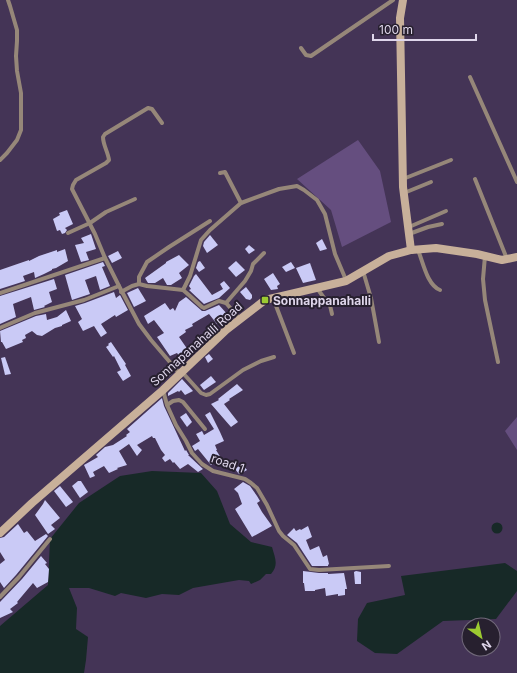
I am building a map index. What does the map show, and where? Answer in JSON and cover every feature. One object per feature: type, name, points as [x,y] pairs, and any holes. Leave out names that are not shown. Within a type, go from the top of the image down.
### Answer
[{"type":"street","points":[[0,160],[17,140],[20,130],[20,93],[16,56],[17,30],[8,0]]},
{"type":"street","points":[[301,48],[306,55],[311,56],[393,0]]},
{"type":"street","points":[[403,0],[400,18],[404,192],[409,231],[415,250],[428,279],[436,288],[440,290]]},
{"type":"street","points":[[470,77],[517,182]]},
{"type":"street","points":[[162,123],[152,109],[148,108],[105,134],[103,137],[103,142],[108,153],[109,160],[76,180],[72,189],[96,234],[105,258],[121,292],[139,324],[151,340],[181,373],[206,395],[210,394],[244,370],[261,361],[274,358]]},
{"type":"street","points":[[403,179],[451,160]]},
{"type":"street","points":[[220,173],[225,172],[241,203]]},
{"type":"street","points":[[475,179],[507,259]]},
{"type":"street","points":[[404,192],[431,182]]},
{"type":"street","points":[[183,290],[190,276],[201,240],[210,230],[241,203],[279,189],[297,186],[317,200],[325,214],[335,254],[346,281]]},
{"type":"street","points":[[68,233],[90,223],[106,212],[135,199]]},
{"type":"street","points":[[409,231],[446,211]]},
{"type":"street","points":[[139,284],[139,276],[147,262],[210,221]]},
{"type":"street","points":[[409,231],[442,224]]},
{"type":"street","name":"Sonnapanahalli Road","points":[[0,533],[32,503],[163,390],[226,330],[265,300],[346,281],[389,256],[415,250],[436,248],[502,260],[517,257]]},
{"type":"street","points":[[226,303],[245,281],[253,264],[264,253]]},
{"type":"street","points":[[485,256],[483,278],[485,300],[498,362]]},
{"type":"street","points":[[0,293],[105,258]]},
{"type":"street","points":[[363,271],[371,298],[379,342]]},
{"type":"street","points":[[121,292],[139,284],[171,290],[183,290],[204,308],[219,301],[226,303],[240,319]]},
{"type":"street","points":[[0,328],[35,313],[84,300],[119,286]]},
{"type":"street","points":[[317,288],[324,298],[329,301],[332,314]]},
{"type":"street","points":[[272,298],[294,353]]},
{"type":"street","name":"road 1","points":[[163,390],[176,425],[192,452],[202,464],[212,471],[245,479],[257,488],[279,531],[294,545],[310,568],[319,570],[389,566]]},
{"type":"street","points":[[167,404],[179,400],[183,402],[205,429]]},
{"type":"street","points":[[1,594],[19,577],[50,539]]},
{"type":"shaded area","points":[[358,140],[380,171],[391,222],[342,247],[331,210],[297,179]]},
{"type":"shaded area","points":[[517,417],[517,450],[505,431]]},
{"type":"shaded area","points":[[152,471],[201,473],[217,491],[230,524],[251,542],[272,547],[276,564],[271,574],[266,574],[260,580],[251,584],[249,581],[239,580],[193,588],[179,595],[162,594],[146,598],[121,593],[115,596],[89,588],[69,588],[77,608],[76,629],[88,637],[84,673],[0,673],[0,626],[48,585],[50,539],[79,503],[120,476]]},
{"type":"shaded area","points":[[497,522],[501,524],[503,528],[501,532],[497,534],[493,532],[491,528],[493,524]]},
{"type":"shaded area","points":[[505,563],[517,571],[517,591],[498,617],[461,617],[461,620],[443,621],[397,654],[375,653],[357,641],[358,619],[367,603],[405,595],[401,576]]},
{"type":"building","points":[[67,210],[73,224],[65,228],[67,230],[62,234],[60,230],[57,231],[53,219],[60,215],[59,213]]},
{"type":"building","points":[[91,234],[96,249],[86,252],[89,260],[81,262],[75,245],[84,243],[81,238]]},
{"type":"building","points":[[210,235],[218,245],[207,253],[203,246],[204,242]]},
{"type":"building","points":[[322,239],[327,249],[320,251],[316,243]]},
{"type":"building","points":[[249,245],[255,250],[249,254],[245,249]]},
{"type":"building","points":[[65,249],[68,261],[35,278],[34,272],[23,276],[25,281],[0,289],[0,270],[57,250],[57,252]]},
{"type":"building","points":[[118,251],[122,258],[112,263],[108,256]]},
{"type":"building","points":[[179,255],[189,265],[179,273],[182,278],[171,285],[167,285],[163,278],[155,283],[148,283],[145,278],[166,262]]},
{"type":"building","points":[[200,261],[205,268],[199,272],[196,268],[198,262]]},
{"type":"building","points":[[236,261],[245,270],[236,277],[228,268]]},
{"type":"building","points":[[103,262],[105,266],[102,267],[110,286],[100,290],[96,276],[85,280],[90,294],[72,300],[65,275]]},
{"type":"building","points":[[291,262],[295,268],[286,272],[282,267]]},
{"type":"building","points":[[310,263],[316,280],[303,283],[296,268]]},
{"type":"building","points":[[273,273],[280,284],[277,286],[278,289],[271,290],[264,279]]},
{"type":"building","points":[[196,274],[212,295],[223,289],[220,284],[224,281],[230,288],[219,298],[204,304],[189,290],[191,289],[189,286]]},
{"type":"building","points":[[54,279],[57,289],[49,292],[52,302],[44,306],[45,307],[34,310],[31,297],[13,304],[16,317],[0,324],[0,296]]},
{"type":"building","points":[[246,287],[252,295],[250,300],[246,299],[240,292]]},
{"type":"building","points":[[138,288],[146,301],[134,307],[127,293]]},
{"type":"building","points":[[114,292],[116,298],[120,295],[128,310],[116,317],[115,315],[101,324],[107,333],[101,337],[94,326],[83,331],[78,322],[82,319],[75,306]]},
{"type":"building","points":[[186,297],[202,311],[219,305],[228,315],[217,324],[209,314],[192,324],[193,326],[185,330],[186,332],[179,337],[188,350],[185,352],[186,354],[180,357],[177,353],[170,356],[157,337],[164,333],[154,320],[148,324],[144,316],[165,303],[170,310],[173,308],[175,311],[179,302]]},
{"type":"building","points":[[66,310],[71,321],[42,336],[37,335],[32,331],[25,335],[26,338],[22,340],[23,342],[6,349],[1,342],[0,331],[36,316],[46,314],[47,320],[57,317]]},
{"type":"building","points":[[111,342],[126,364],[125,365],[131,376],[123,381],[117,372],[121,370],[114,356],[113,357],[106,347]]},
{"type":"building","points":[[209,354],[213,359],[208,363],[205,357]]},
{"type":"building","points":[[5,357],[11,374],[5,375],[1,358]]},
{"type":"building","points":[[167,366],[172,374],[167,378],[161,370]]},
{"type":"building","points":[[211,376],[216,382],[204,390],[200,385]]},
{"type":"building","points":[[182,379],[193,391],[185,395],[181,390],[168,396],[168,393]]},
{"type":"building","points":[[237,384],[243,390],[224,404],[238,422],[231,427],[211,404],[219,400],[218,399]]},
{"type":"building","points":[[162,398],[164,406],[185,451],[186,450],[188,455],[203,469],[198,472],[188,464],[180,469],[170,459],[165,462],[162,458],[165,455],[155,438],[152,436],[137,445],[142,450],[137,456],[129,444],[119,451],[127,465],[117,468],[118,469],[109,473],[104,466],[93,472],[95,476],[90,478],[84,465],[98,457],[96,455],[105,447],[113,445],[127,436],[126,435],[130,432],[127,429]]},
{"type":"building","points":[[210,412],[224,441],[215,445],[221,458],[211,465],[198,449],[195,451],[192,446],[200,441],[196,434],[202,431],[204,435],[214,429],[205,415]]},
{"type":"building","points":[[186,413],[192,422],[187,427],[180,417]]},
{"type":"building","points":[[242,464],[247,470],[239,474],[235,469]]},
{"type":"building","points":[[78,481],[81,481],[88,492],[80,498],[72,486]]},
{"type":"building","points":[[243,482],[250,486],[257,496],[260,501],[257,503],[272,526],[252,537],[235,509],[242,504],[238,493],[234,489]]},
{"type":"building","points":[[60,486],[73,502],[66,507],[54,491]]},
{"type":"building","points":[[45,500],[60,518],[51,525],[55,529],[48,534],[35,515]]},
{"type":"building","points":[[18,524],[24,533],[27,531],[35,541],[46,534],[48,536],[4,588],[0,582],[0,564],[5,560],[0,552],[0,538],[4,537]]},
{"type":"building","points":[[308,526],[312,537],[306,540],[310,550],[319,546],[323,557],[327,555],[328,566],[312,566],[297,543],[287,535],[294,528],[296,531]]},
{"type":"building","points":[[41,556],[47,563],[45,564],[49,569],[48,582],[37,588],[33,583],[17,602],[18,603],[10,609],[13,612],[0,618],[0,602]]},
{"type":"building","points":[[303,571],[328,574],[344,573],[347,589],[345,589],[345,595],[338,596],[338,594],[326,596],[325,588],[315,591],[305,591]]},
{"type":"building","points":[[354,572],[361,572],[361,584],[355,584]]},
{"type":"place","name":"Sonnappanahalli","points":[[265,300]]}]
